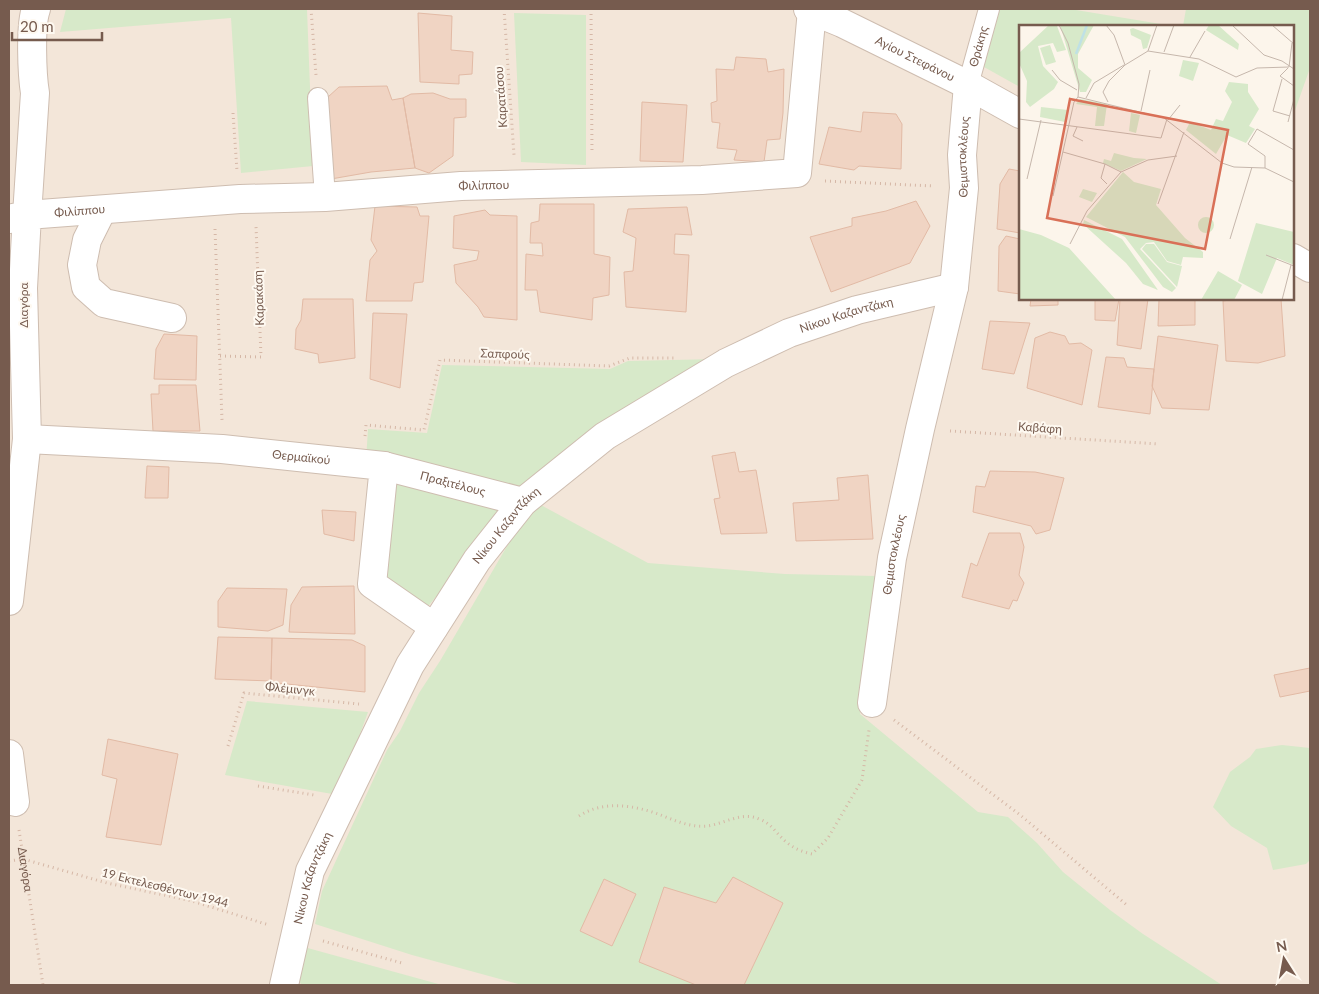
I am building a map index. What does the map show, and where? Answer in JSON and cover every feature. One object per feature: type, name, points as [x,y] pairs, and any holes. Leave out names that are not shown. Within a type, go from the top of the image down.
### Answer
[{"type":"street","name":"Διαγόρα","points":[[9,601],[27,439],[23,288],[18,217],[35,93],[33,71],[34,15],[36,9]]},
{"type":"street","name":"Θράκης","points":[[968,85],[989,9]]},
{"type":"street","name":"Φιλίππου","points":[[18,217],[236,200],[325,196],[461,186],[516,183],[702,180],[797,173],[814,10]]},
{"type":"street","name":"Αγίου Στεφάνου","points":[[814,10],[968,85],[1019,113]]},
{"type":"street","name":"Θεμιστοκλέους","points":[[872,704],[892,558],[954,287],[964,188],[962,155],[968,85]]},
{"type":"street","points":[[318,98],[325,196]]},
{"type":"street","points":[[102,210],[87,240],[82,265],[86,287],[104,303],[172,318]]},
{"type":"street","points":[[1294,259],[1310,268]]},
{"type":"street","name":"Νίκου Καζαντζάκη","points":[[284,985],[310,871],[389,707],[410,665],[477,560],[523,502],[605,436],[726,363],[789,333],[857,310],[954,287]]},
{"type":"street","name":"Θερμαϊκού","points":[[27,439],[222,449],[373,465]]},
{"type":"street","points":[[373,465],[372,584],[434,627]]},
{"type":"street","name":"Πραξιτέλους","points":[[373,465],[523,502]]},
{"type":"street","points":[[9,754],[15,802]]},
{"type":"path","points":[[311,9],[318,98]]},
{"type":"path","name":"Καρατάσου","points":[[504,9],[516,183]]},
{"type":"path","points":[[591,9],[593,183]]},
{"type":"path","name":"Καρακάση","points":[[220,356],[261,357],[236,200],[232,114]]},
{"type":"path","points":[[817,180],[964,188]]},
{"type":"path","name":"Καρακάση","points":[[222,449],[220,356],[236,200]]},
{"type":"path","name":"Σαπφούς","points":[[373,465],[366,425],[424,430],[440,360],[609,366],[630,358],[678,358]]},
{"type":"path","name":"Καβάφη","points":[[920,429],[1159,444]]},
{"type":"path","name":"Φλέμινγκ","points":[[228,746],[244,693],[389,707]]},
{"type":"path","points":[[579,816],[590,809],[620,805],[645,810],[684,825],[707,826],[739,817],[758,818],[774,828],[785,841],[801,852],[812,854],[828,838],[862,780],[872,704],[1019,814],[1128,906]]},
{"type":"path","points":[[258,786],[344,800]]},
{"type":"path","name":"Διαγόρα","points":[[15,802],[22,860],[43,985]]},
{"type":"path","name":"19 Εκτελεσθέντων 1944","points":[[9,860],[22,860],[107,883],[192,901],[402,963]]},
{"type":"shaded area","points":[[9,9],[1310,9],[1310,985],[9,985]]},
{"type":"green space","points":[[66,9],[307,9],[313,166],[241,173],[231,18],[60,32]]},
{"type":"green space","points":[[1000,9],[1070,9],[1167,25],[1019,25],[1019,86],[984,67]]},
{"type":"green space","points":[[1186,9],[1310,9],[1310,68],[1294,113],[1294,25],[1183,25]]},
{"type":"green space","points":[[514,13],[586,15],[586,165],[521,162]]},
{"type":"green space","points":[[717,359],[520,497],[366,460],[368,429],[427,433],[442,365],[610,369],[628,361]]},
{"type":"green space","points":[[390,472],[513,504],[425,610],[380,574]]},
{"type":"green space","points":[[539,504],[648,563],[785,574],[876,576],[860,714],[978,812],[1008,817],[1037,843],[1063,872],[1110,910],[1143,934],[1222,985],[522,985],[412,955],[315,924],[322,891],[387,750],[400,731],[419,693],[440,661],[510,541]]},
{"type":"green space","points":[[247,701],[368,712],[338,795],[225,775]]},
{"type":"green space","points":[[1282,745],[1310,748],[1310,860],[1306,864],[1273,870],[1267,848],[1231,826],[1213,807],[1230,772],[1250,757],[1256,749]]},
{"type":"green space","points":[[304,947],[442,985],[303,985],[297,981]]},
{"type":"building","points":[[418,13],[452,16],[451,50],[473,52],[472,74],[459,75],[459,84],[420,82]]},
{"type":"building","points":[[736,57],[766,59],[768,72],[784,69],[783,113],[780,139],[767,140],[764,162],[734,160],[737,150],[717,148],[720,123],[712,122],[711,103],[717,101],[716,69],[734,70]]},
{"type":"building","points":[[387,86],[392,100],[403,98],[415,168],[371,172],[331,179],[328,97],[339,87]]},
{"type":"building","points":[[433,93],[450,99],[466,99],[466,117],[454,118],[453,156],[429,173],[415,168],[403,98],[411,94]]},
{"type":"building","points":[[642,102],[687,105],[683,162],[640,161]]},
{"type":"building","points":[[863,112],[896,114],[902,124],[901,169],[859,166],[854,170],[819,164],[829,127],[861,132]]},
{"type":"building","points":[[1009,169],[1019,171],[1019,233],[997,229],[1000,184]]},
{"type":"building","points":[[916,201],[930,226],[910,263],[831,292],[810,237],[852,226],[852,218],[886,211]]},
{"type":"building","points":[[540,204],[594,204],[594,254],[610,257],[609,295],[593,298],[592,320],[540,312],[537,290],[525,290],[526,254],[543,256],[542,243],[530,243],[531,223],[539,221]]},
{"type":"building","points":[[375,206],[417,207],[420,216],[429,216],[423,282],[414,283],[412,301],[366,301],[370,260],[377,251],[371,240]]},
{"type":"building","points":[[687,207],[692,235],[675,234],[674,254],[689,255],[686,312],[626,307],[624,272],[633,271],[636,238],[623,232],[628,209]]},
{"type":"building","points":[[485,210],[490,215],[517,216],[517,320],[484,317],[478,307],[456,283],[454,265],[477,260],[479,251],[453,248],[454,216]]},
{"type":"building","points":[[1006,236],[1019,239],[1019,294],[998,291],[999,246]]},
{"type":"building","points":[[303,299],[353,299],[355,358],[319,363],[318,354],[295,349],[296,329],[301,320]]},
{"type":"building","points":[[1031,300],[1058,300],[1058,305],[1030,306]]},
{"type":"building","points":[[1095,300],[1119,300],[1115,321],[1095,320]]},
{"type":"building","points":[[1120,300],[1148,300],[1141,349],[1117,345]]},
{"type":"building","points":[[1159,300],[1195,300],[1195,325],[1158,326]]},
{"type":"building","points":[[1281,300],[1285,356],[1258,363],[1226,361],[1223,301]]},
{"type":"building","points":[[373,313],[407,314],[400,388],[370,379]]},
{"type":"building","points":[[990,321],[1030,323],[1014,374],[982,369]]},
{"type":"building","points":[[1050,332],[1065,336],[1069,344],[1081,343],[1092,350],[1082,405],[1027,388],[1035,338]]},
{"type":"building","points":[[164,334],[197,336],[196,380],[154,379],[156,349]]},
{"type":"building","points":[[1158,336],[1218,345],[1209,410],[1162,408],[1152,386]]},
{"type":"building","points":[[1106,357],[1124,358],[1127,367],[1154,369],[1150,414],[1098,407]]},
{"type":"building","points":[[159,385],[196,385],[200,431],[153,431],[151,394],[159,394]]},
{"type":"building","points":[[735,452],[739,472],[756,470],[767,533],[721,534],[714,499],[720,498],[712,456]]},
{"type":"building","points":[[147,466],[169,467],[168,498],[145,498]]},
{"type":"building","points":[[990,471],[1035,472],[1064,478],[1050,530],[1036,534],[1031,526],[973,512],[976,486],[985,487]]},
{"type":"building","points":[[868,475],[873,539],[796,541],[793,503],[839,500],[837,478]]},
{"type":"building","points":[[322,510],[356,512],[354,541],[324,534]]},
{"type":"building","points":[[989,533],[1020,533],[1024,547],[1019,575],[1024,583],[1017,601],[1013,600],[1009,609],[962,597],[971,563],[977,566]]},
{"type":"building","points":[[354,586],[355,634],[289,632],[291,605],[302,587]]},
{"type":"building","points":[[227,588],[287,589],[283,625],[268,631],[218,627],[218,601]]},
{"type":"building","points":[[218,637],[272,638],[271,681],[215,679]]},
{"type":"building","points":[[272,638],[352,640],[365,646],[365,692],[271,681]]},
{"type":"building","points":[[1310,668],[1310,691],[1280,697],[1274,675]]},
{"type":"building","points":[[108,739],[178,754],[161,845],[106,837],[117,779],[102,775]]},
{"type":"building","points":[[733,877],[783,903],[744,985],[696,985],[639,962],[664,887],[716,903]]},
{"type":"building","points":[[604,879],[636,894],[612,946],[580,931]]}]
